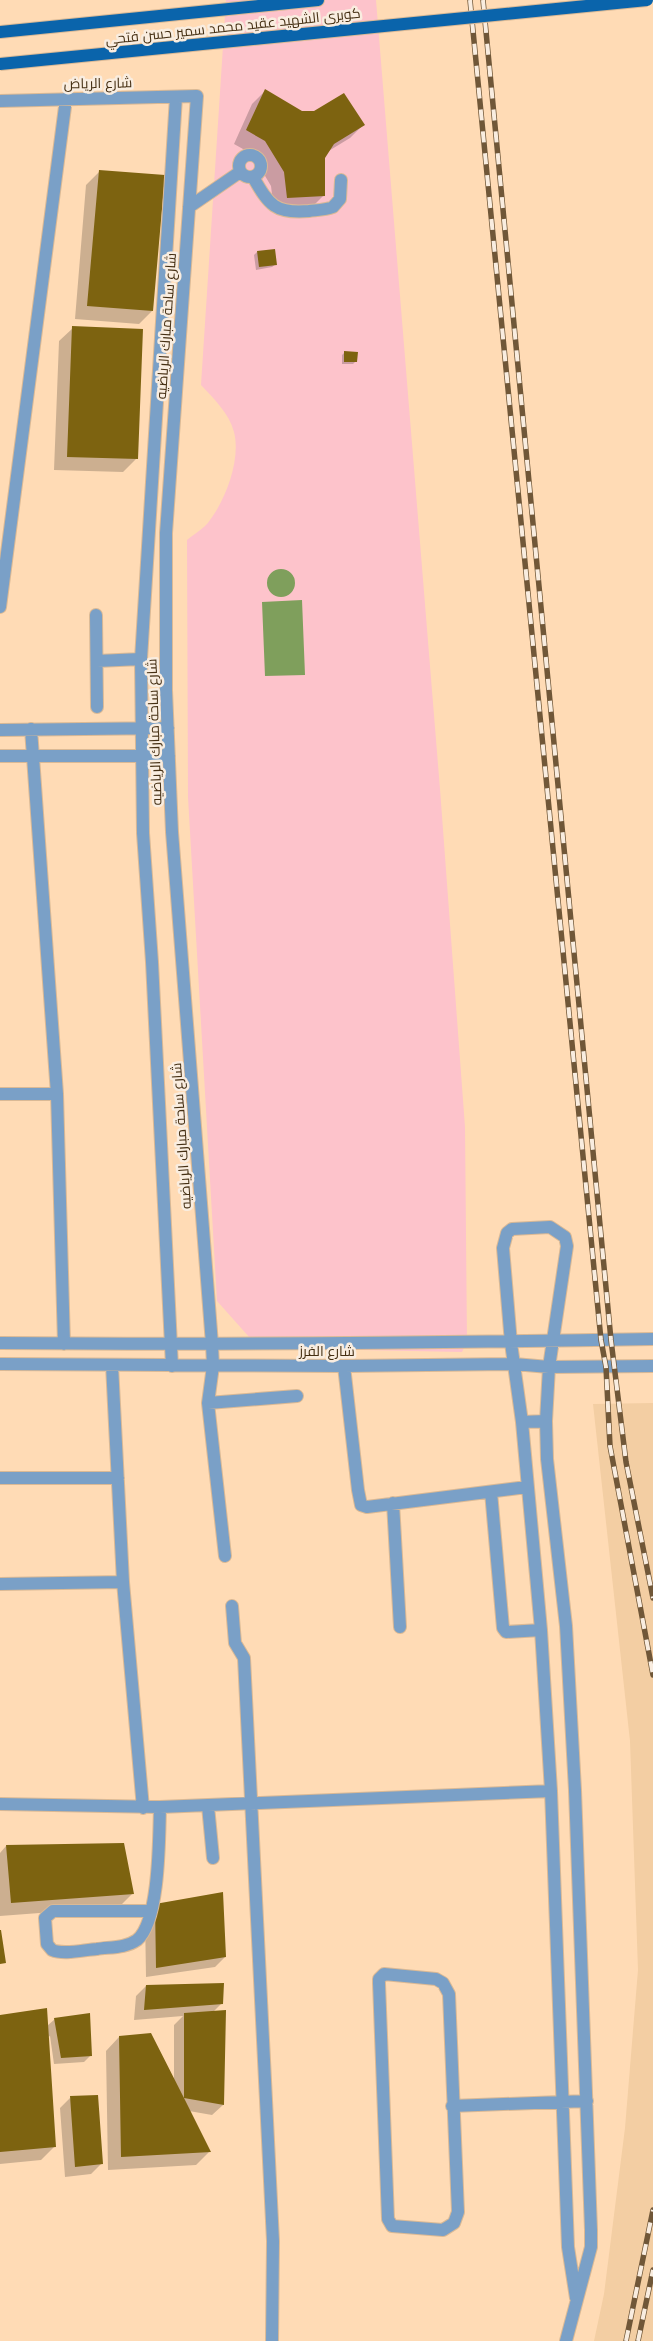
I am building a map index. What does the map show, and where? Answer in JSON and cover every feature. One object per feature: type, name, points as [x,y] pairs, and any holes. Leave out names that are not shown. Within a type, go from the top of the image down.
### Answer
[{"type":"main road","name":"كوبرى الشهيد عقيد محمد سمير حسن فتحي","points":[[0,32],[318,0]]},
{"type":"main road","name":"كوبرى الشهيد عقيد محمد سمير حسن فتحي","points":[[0,64],[647,0]]},
{"type":"street","name":"شارع ساحة مبارك الرياضيه","points":[[172,1366],[152,962],[143,833],[141,659],[176,96]]},
{"type":"street","name":"شارع الرياض","points":[[0,101],[197,96]]},
{"type":"street","name":"شارع ساحة مبارك الرياضيه","points":[[197,96],[166,533],[168,728],[172,832],[212,1344],[213,1366],[208,1403],[225,1556]]},
{"type":"street","points":[[0,607],[66,99]]},
{"type":"street","points":[[250,154],[259,158],[262,167],[261,172],[253,177],[243,175],[240,172],[239,167],[242,158],[250,154]]},
{"type":"street","points":[[190,207],[240,172]]},
{"type":"street","points":[[253,177],[267,201],[279,210],[295,212],[333,207],[340,199],[341,180]]},
{"type":"street","points":[[96,615],[97,707]]},
{"type":"street","points":[[97,661],[141,659]]},
{"type":"street","points":[[0,730],[168,728]]},
{"type":"street","points":[[31,730],[57,1094],[64,1344]]},
{"type":"street","points":[[0,756],[169,756]]},
{"type":"street","points":[[0,1094],[57,1094]]},
{"type":"street","points":[[566,2341],[590,2247],[587,2101],[575,1790],[566,1626],[547,1459],[546,1421],[549,1367],[568,1246],[564,1237],[550,1228],[512,1229],[507,1233],[503,1248],[511,1343],[522,1422],[524,1462],[541,1630],[551,1791],[568,2247],[576,2298]]},
{"type":"street","name":"شارع الفرز","points":[[0,1343],[171,1345],[511,1343],[553,1340],[653,1339]]},
{"type":"street","name":"شارع الفرز","points":[[0,1364],[344,1366],[514,1364],[549,1367],[653,1366]]},
{"type":"street","points":[[112,1365],[123,1582],[143,1808]]},
{"type":"street","points":[[344,1366],[360,1502],[367,1507],[527,1487]]},
{"type":"street","points":[[208,1403],[298,1396]]},
{"type":"street","points":[[522,1422],[546,1421]]},
{"type":"street","points":[[524,1462],[547,1459]]},
{"type":"street","points":[[0,1478],[118,1478]]},
{"type":"street","points":[[491,1492],[503,1628],[506,1632],[541,1630]]},
{"type":"street","points":[[393,1503],[400,1627]]},
{"type":"street","points":[[0,1584],[123,1582]]},
{"type":"street","points":[[232,1606],[236,1642],[244,1658],[252,1804],[273,2242],[272,2341]]},
{"type":"street","points":[[0,1804],[143,1808],[551,1791]]},
{"type":"street","points":[[208,1806],[213,1858]]},
{"type":"street","points":[[150,1911],[53,1911],[45,1918],[47,1944],[56,1952],[130,1944],[136,1941],[145,1931],[150,1911],[157,1879],[160,1807]]},
{"type":"street","points":[[384,1974],[436,1979],[446,1987],[449,1994],[452,2106],[458,2212],[454,2223],[443,2230],[392,2226],[386,2210],[379,1993],[379,1979],[384,1974]]},
{"type":"street","points":[[452,2106],[587,2101]]},
{"type":"shaded area","points":[[226,0],[376,0],[440,789],[465,1127],[467,1342],[462,1352],[259,1348],[217,1301],[188,797],[187,540],[208,523],[216,511],[231,478],[236,443],[229,419],[201,385]]},
{"type":"shaded area","points":[[281,569],[291,573],[295,583],[291,593],[281,597],[271,593],[267,583],[271,573]]},
{"type":"shaded area","points":[[302,600],[305,675],[265,676],[262,602]]},
{"type":"shaded area","points":[[653,1403],[653,2341],[594,2341],[604,2294],[625,2128],[638,1970],[630,1741],[593,1404]]},
{"type":"building","points":[[265,89],[302,111],[314,111],[344,93],[365,125],[334,144],[325,158],[325,196],[287,198],[284,172],[265,141],[246,130]]},
{"type":"building","points":[[99,170],[165,175],[153,311],[87,306]]},
{"type":"building","points":[[275,249],[277,265],[259,267],[257,251]]},
{"type":"building","points":[[72,326],[143,329],[138,459],[67,457]]},
{"type":"building","points":[[344,351],[358,352],[357,362],[344,362]]},
{"type":"building","points":[[124,1843],[134,1894],[11,1903],[6,1845]]},
{"type":"building","points":[[223,1892],[226,1957],[156,1968],[155,1904]]},
{"type":"building","points":[[0,1930],[6,1963],[0,1964]]},
{"type":"building","points":[[224,1983],[223,2004],[144,2010],[146,1985]]},
{"type":"building","points":[[47,2008],[56,2147],[0,2152],[0,2015]]},
{"type":"building","points":[[226,2010],[224,2105],[184,2098],[184,2013]]},
{"type":"building","points":[[90,2013],[92,2056],[61,2058],[54,2018]]},
{"type":"building","points":[[151,2033],[211,2152],[121,2157],[119,2036]]},
{"type":"building","points":[[98,2095],[103,2164],[75,2167],[70,2096]]},
{"type":"railway","points":[[470,0],[601,1340],[606,1367],[610,1446],[653,1675]]},
{"type":"railway","points":[[483,0],[611,1340],[626,1462],[653,1598]]},
{"type":"railway","points":[[626,2341],[653,2210]]},
{"type":"railway","points":[[638,2341],[653,2270]]}]
